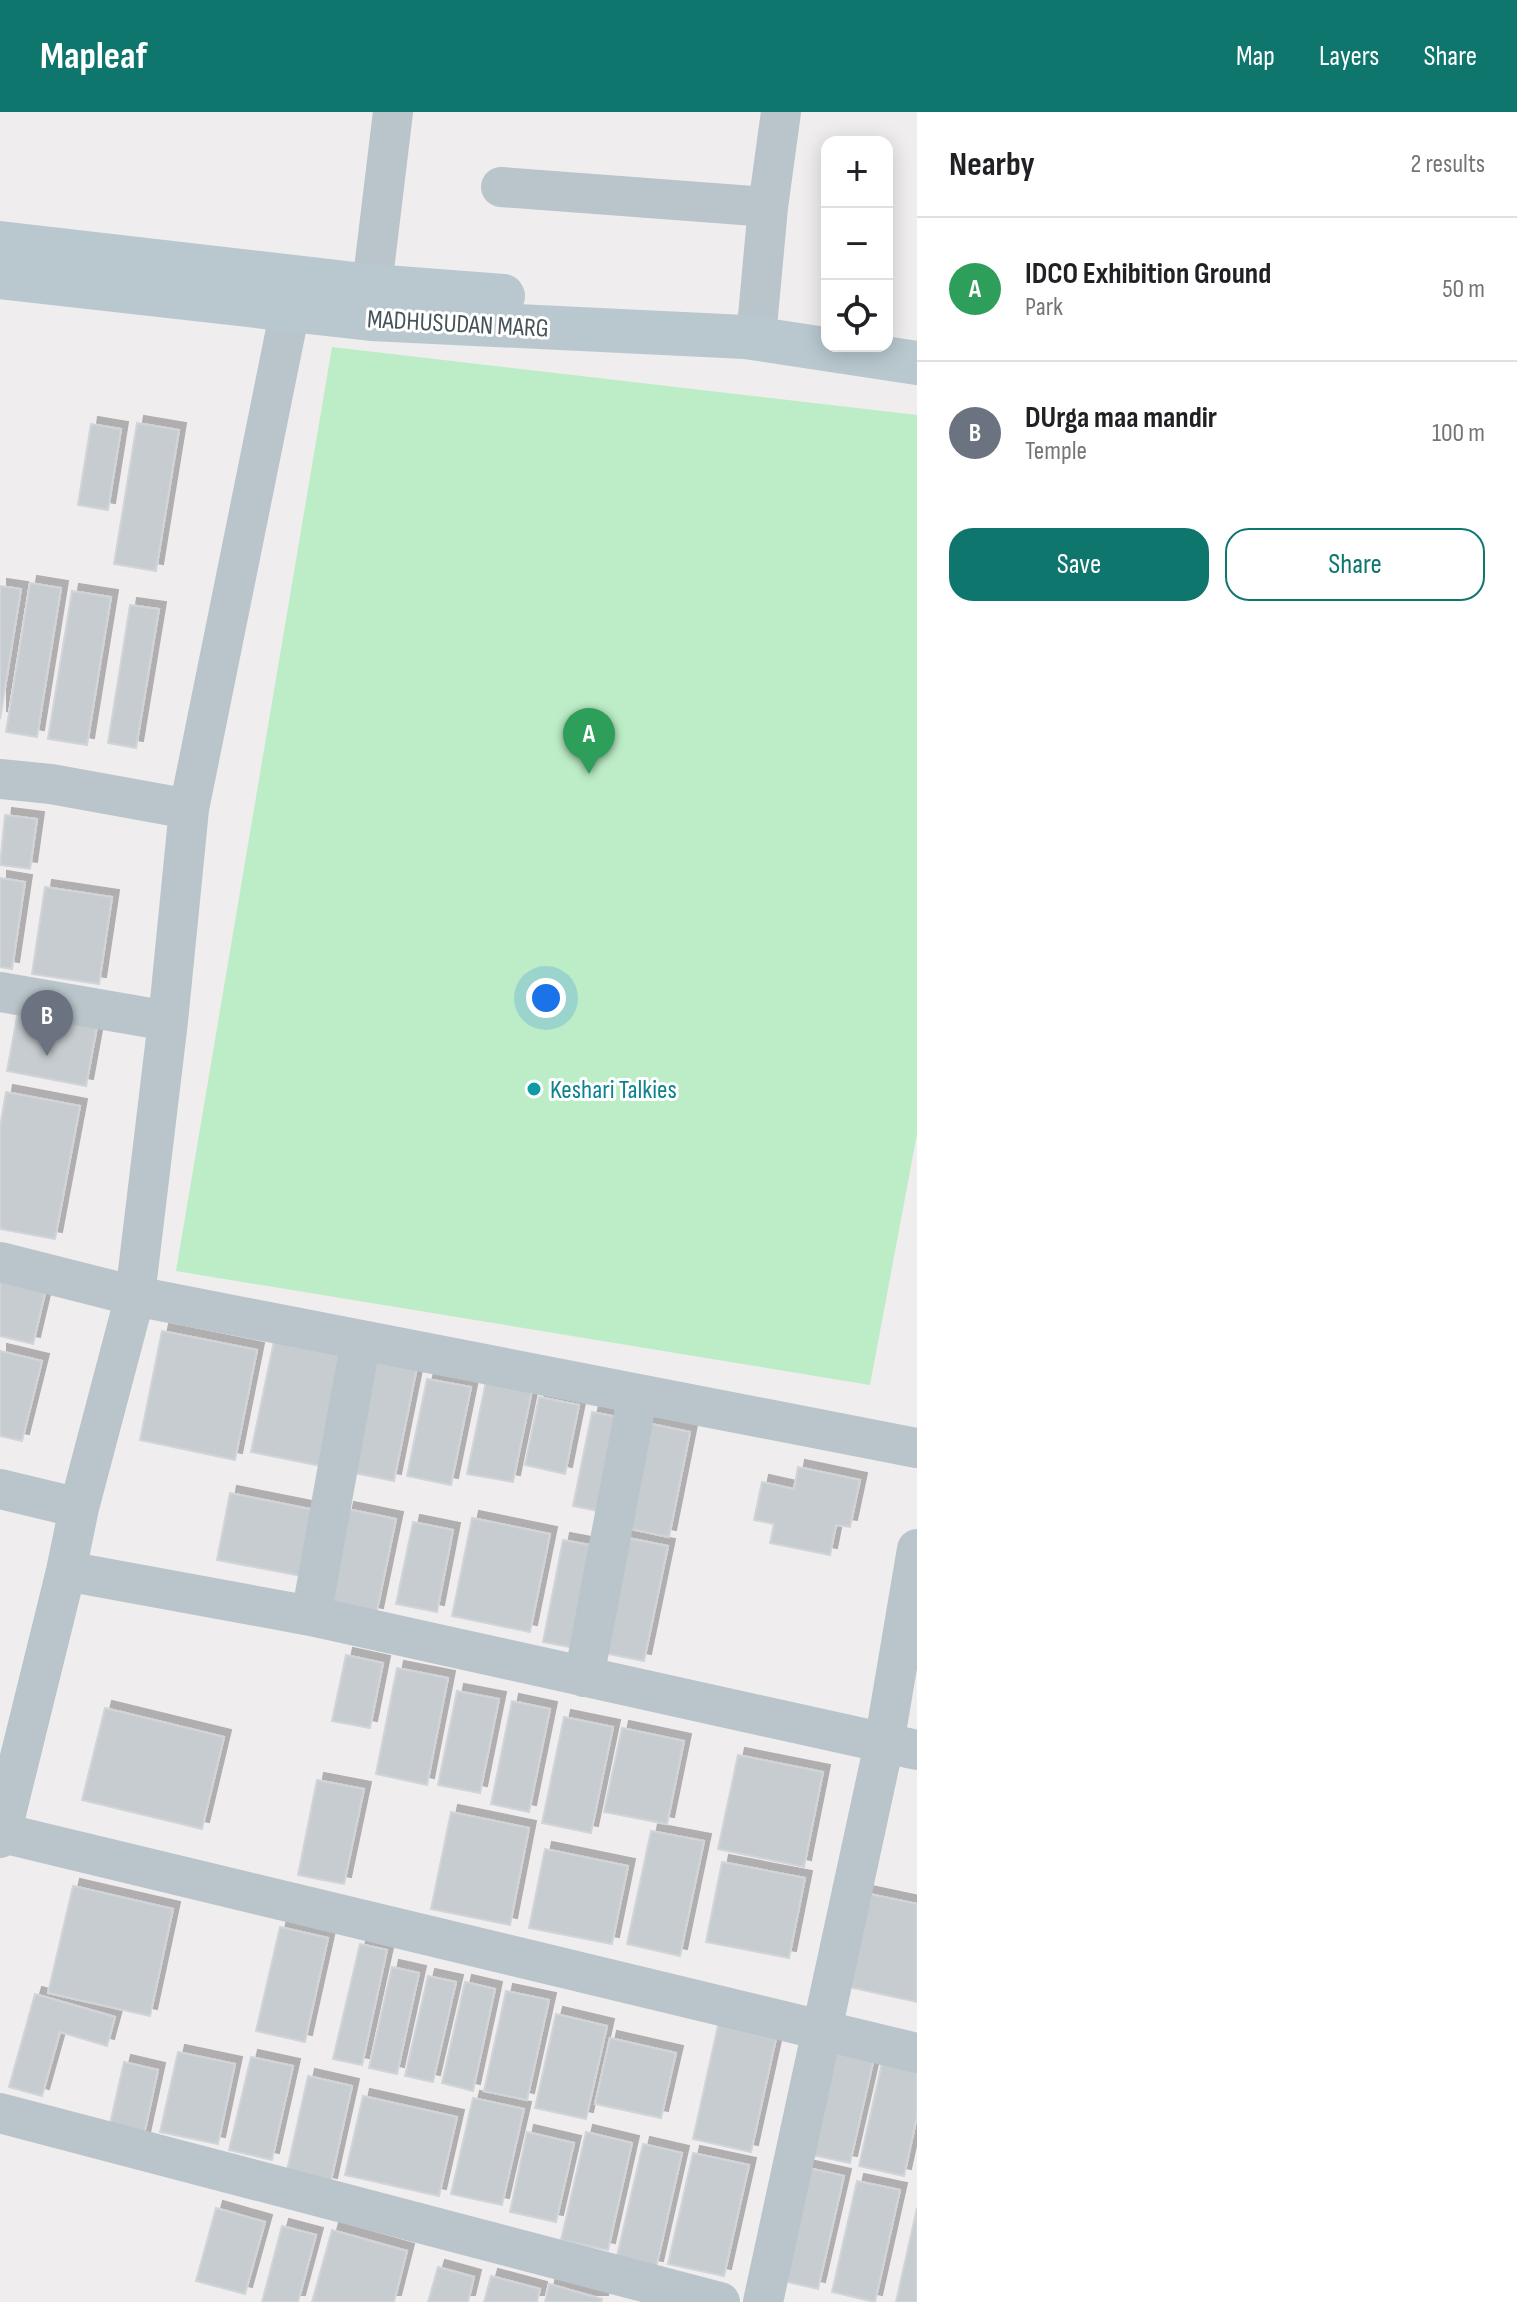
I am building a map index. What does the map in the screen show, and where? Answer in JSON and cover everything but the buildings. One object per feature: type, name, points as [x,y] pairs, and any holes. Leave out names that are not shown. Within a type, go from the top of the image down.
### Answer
[{"type":"main road","name":"MADHUSUDAN MARG","points":[[0,243],[371,303],[745,337],[917,363]]},
{"type":"main road","name":"MADHUSUDAN MARG","points":[[0,277],[290,310],[371,303],[758,316],[821,325]]},
{"type":"main road","points":[[893,335],[917,339]]},
{"type":"street","points":[[371,303],[393,112]]},
{"type":"street","points":[[758,316],[781,112]]},
{"type":"street","points":[[501,187],[768,207]]},
{"type":"street","points":[[290,310],[189,809],[168,1021],[135,1296],[79,1508],[1,1835],[917,2053]]},
{"type":"street","points":[[0,779],[51,784],[189,809]]},
{"type":"street","points":[[0,992],[168,1021]]},
{"type":"street","points":[[0,1262],[135,1296],[917,1448]]},
{"type":"street","points":[[311,1616],[361,1340]]},
{"type":"street","points":[[584,1677],[638,1394]]},
{"type":"street","points":[[0,1489],[79,1508]]},
{"type":"street","points":[[763,2302],[823,2031],[901,1747],[917,1549]]},
{"type":"street","points":[[66,1571],[311,1616],[901,1747]]},
{"type":"street","points":[[0,2113],[720,2302]]},
{"type":"green space","points":[[332,347],[917,415],[917,1134],[870,1385],[176,1271]]},
{"type":"place","name":"IDCO Exhibition Ground","points":[[589,774]]},
{"type":"place","name":"DUrga maa mandir","points":[[47,1056]]},
{"type":"place","name":"Keshari Talkies","points":[[534,1089]]}]
